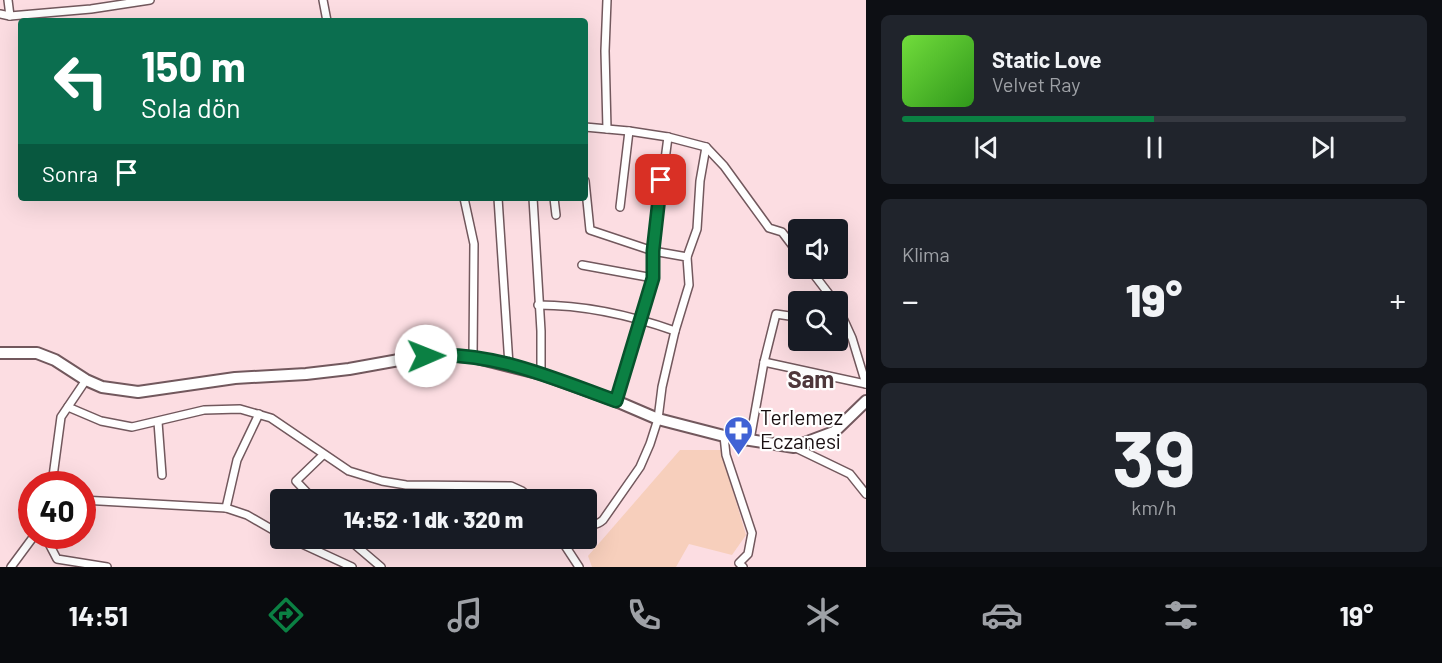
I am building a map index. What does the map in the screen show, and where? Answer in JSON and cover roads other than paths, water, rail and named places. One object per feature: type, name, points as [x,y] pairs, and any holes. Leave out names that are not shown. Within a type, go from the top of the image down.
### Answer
[{"type":"street","points":[[8,0],[10,16]]},
{"type":"street","points":[[0,14],[10,16],[91,9],[150,0]]},
{"type":"street","points":[[323,0],[326,18]]},
{"type":"street","points":[[607,0],[607,129]]},
{"type":"street","points":[[588,128],[668,137],[706,147],[724,166],[769,228],[782,232],[788,240]]},
{"type":"street","points":[[620,207],[629,131]]},
{"type":"street","points":[[616,401],[653,278],[653,251],[668,137]]},
{"type":"street","points":[[597,525],[603,520],[645,459],[657,419],[675,331],[689,285],[687,257],[697,229],[700,181],[706,147]]},
{"type":"street","points":[[465,201],[474,244],[473,357]]},
{"type":"street","points":[[498,201],[509,365]]},
{"type":"street","points":[[533,201],[541,331],[541,374]]},
{"type":"street","points":[[554,201],[555,215]]},
{"type":"street","points":[[587,201],[590,230],[653,251],[687,257]]},
{"type":"street","points":[[582,265],[653,278]]},
{"type":"street","points":[[817,279],[827,291]]},
{"type":"street","points":[[538,305],[572,305],[641,319],[675,331]]},
{"type":"street","points":[[750,440],[764,362],[776,315],[788,316]]},
{"type":"street","points":[[764,362],[866,384],[848,329]]},
{"type":"street","points":[[0,353],[37,353],[55,360],[86,380],[102,387],[138,392],[235,378],[287,377],[410,357],[441,355],[473,357],[541,374],[616,401],[657,419],[724,436],[794,447],[849,474],[866,494]]},
{"type":"street","points":[[54,471],[61,417],[86,380]]},
{"type":"street","points":[[794,447],[834,432],[866,400]]},
{"type":"street","points":[[68,407],[101,421],[132,426],[204,410],[240,409],[272,418],[349,471],[382,481],[406,485],[511,486],[518,489]]},
{"type":"street","points":[[226,508],[237,460],[259,414]]},
{"type":"street","points":[[158,422],[162,475]]},
{"type":"street","points":[[724,436],[726,455],[752,533],[748,554],[739,562],[743,567]]},
{"type":"street","points":[[304,489],[296,481],[323,455]]},
{"type":"street","points":[[96,501],[226,508],[247,515],[270,528]]},
{"type":"street","points":[[11,567],[24,549]]},
{"type":"street","points":[[52,549],[57,559],[107,567]]},
{"type":"street","points":[[313,549],[351,567]]},
{"type":"street","points":[[360,549],[381,567]]},
{"type":"street","points":[[567,549],[579,567]]},
{"type":"place","name":"Terlemez Eczanesi","points":[[739,456]]},
{"type":"district","name":"Sam","points":[[811,380]]}]
